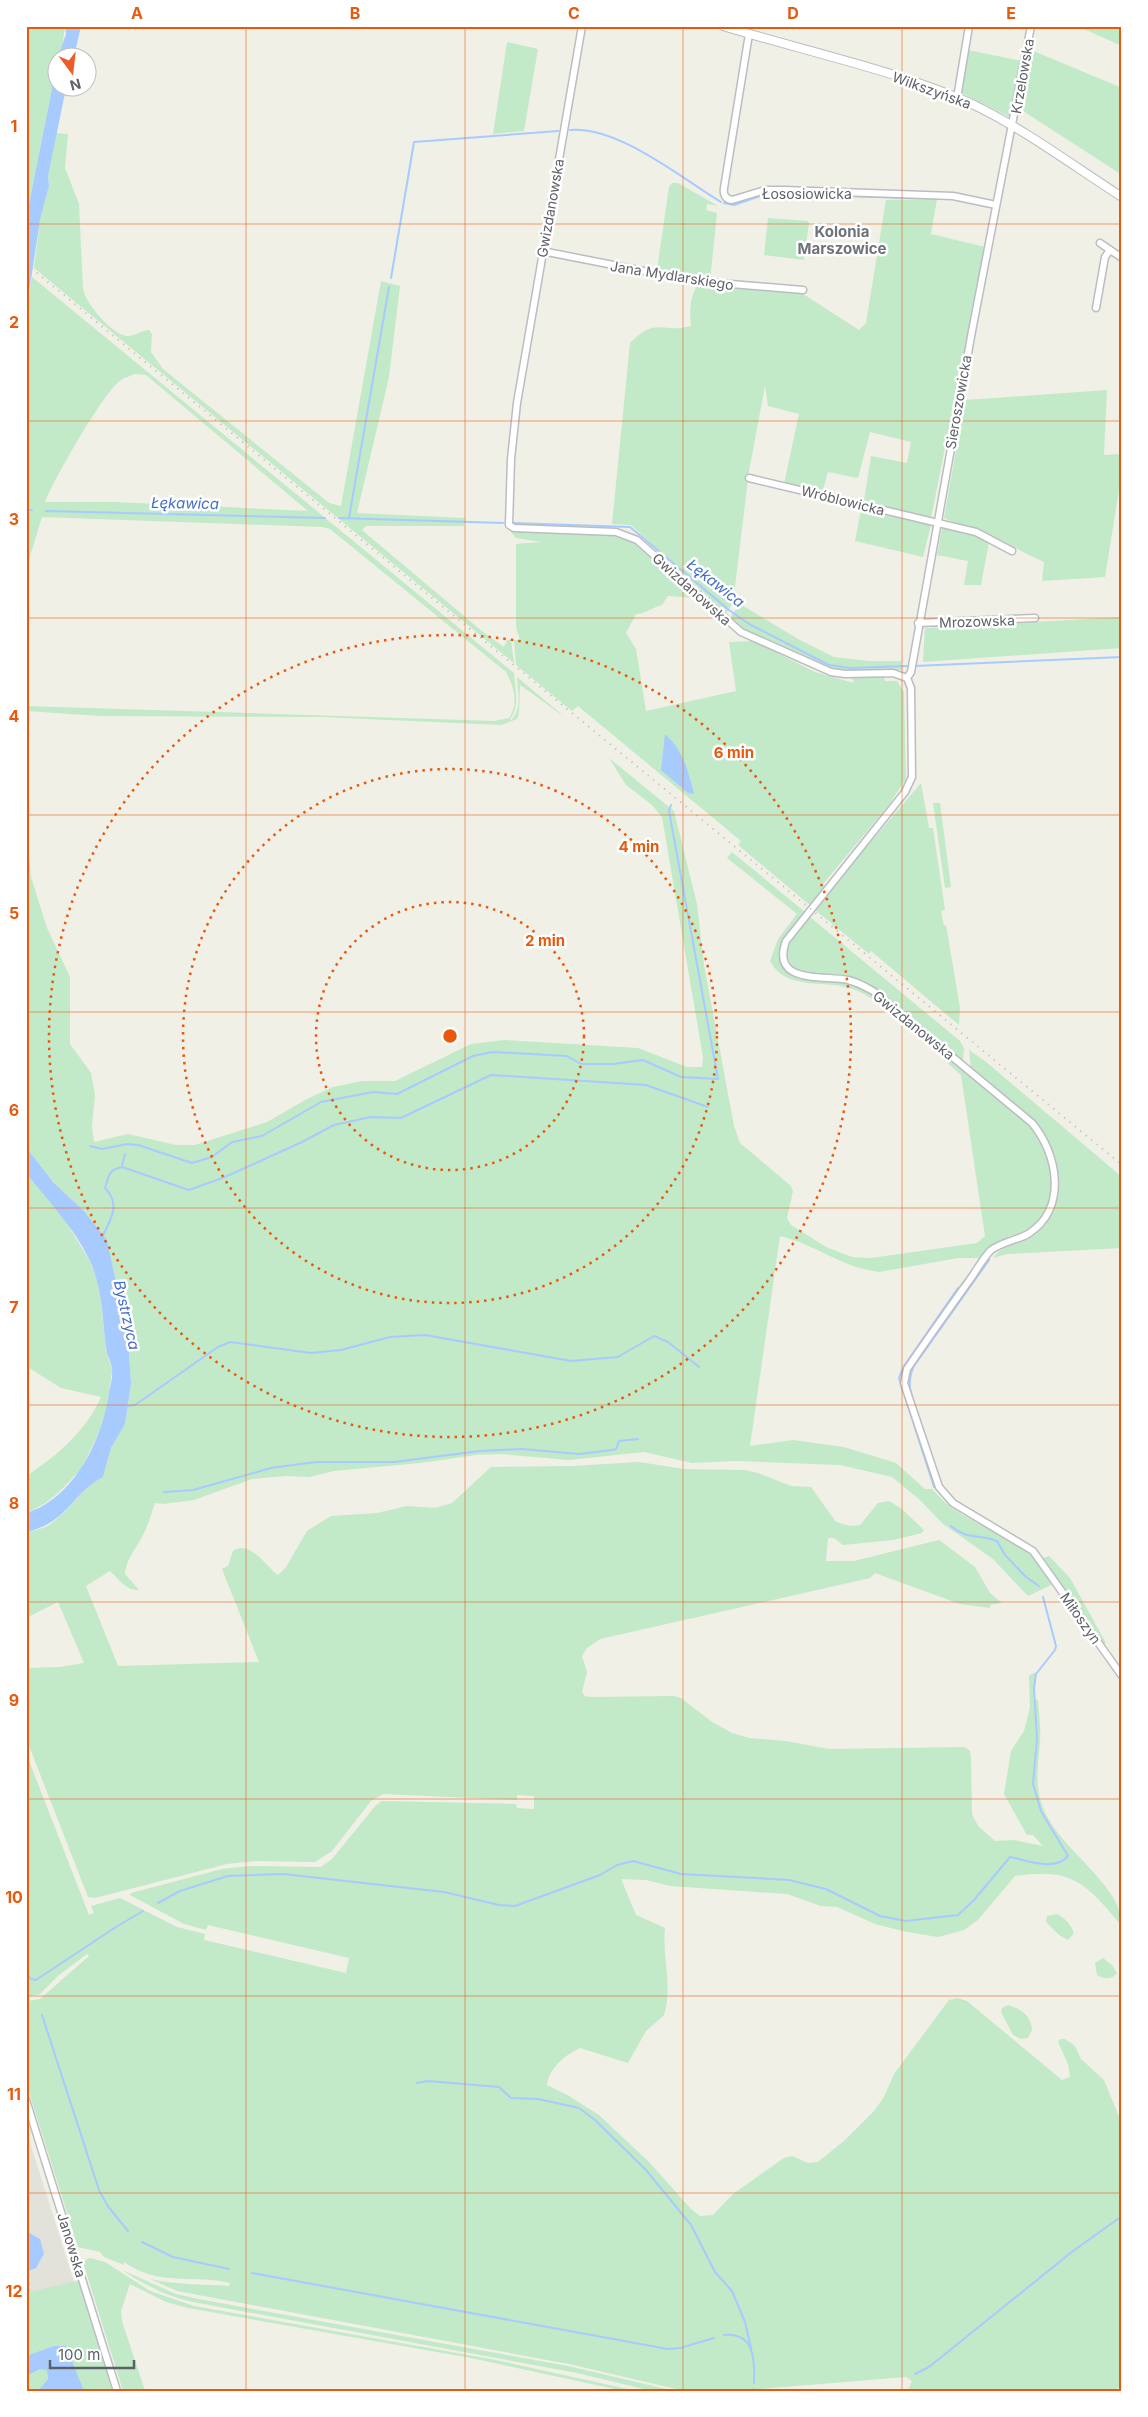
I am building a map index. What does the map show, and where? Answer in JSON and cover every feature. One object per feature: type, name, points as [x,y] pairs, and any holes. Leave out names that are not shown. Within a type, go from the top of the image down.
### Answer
[{"type":"street","name":"Gwizdanowska","points":[[582,26],[542,251],[513,430],[509,525],[514,528],[616,532],[628,535],[637,540],[740,632],[831,672],[892,673],[907,678],[911,688],[911,784],[786,941],[783,949],[784,959],[793,972],[800,976],[849,980],[873,991],[1032,1123],[1039,1131],[1054,1162],[1055,1186],[1046,1215],[1035,1228],[1014,1241],[991,1250]]},
{"type":"street","name":"Wilkszyńska","points":[[723,26],[886,74],[957,98],[1013,127],[1122,197]]},
{"type":"street","points":[[957,98],[969,26]]},
{"type":"street","name":"Krzelowska","points":[[1013,127],[1031,26]]},
{"type":"street","name":"Łososiowicka","points":[[749,34],[724,188],[724,194],[727,198],[732,200],[765,190],[784,190],[953,196],[996,205]]},
{"type":"street","name":"Sieroszowicka","points":[[907,678],[911,672],[936,523],[996,205],[1013,127]]},
{"type":"street","points":[[1100,243],[1122,258]]},
{"type":"street","points":[[1096,308],[1105,257],[1110,250]]},
{"type":"street","name":"Jana Mydlarskiego","points":[[542,251],[695,281],[803,290]]},
{"type":"street","name":"Wróblowicka","points":[[749,478],[976,532],[1012,551]]},
{"type":"street","name":"Mrozowska","points":[[918,623],[1035,618]]},
{"type":"street","name":"Miłoszyn","points":[[991,1250],[906,1369],[904,1384],[943,1494],[953,1503],[1027,1546],[1036,1555],[1122,1676]]},
{"type":"street","name":"Janowska","points":[[26,2100],[117,2391]]},
{"type":"shaded area","points":[[26,2130],[74,2282],[106,2391],[26,2391]]},
{"type":"green space","points":[[26,26],[65,26],[62,48],[48,48],[48,98],[50,98],[26,219]]},
{"type":"green space","points":[[1077,26],[1122,26],[1122,46]]},
{"type":"green space","points":[[507,42],[538,49],[524,131],[493,134]]},
{"type":"green space","points":[[968,50],[1022,61],[1010,117],[961,93]]},
{"type":"green space","points":[[1031,50],[1122,88],[1122,175],[1020,109]]},
{"type":"green space","points":[[56,133],[68,134],[65,168],[79,204],[83,288],[93,309],[120,334],[129,336],[149,330],[152,334],[151,352],[163,369],[329,503],[341,506],[381,281],[400,286],[389,377],[357,513],[465,518],[464,526],[366,526],[362,530],[483,632],[504,647],[507,640],[511,640],[514,663],[34,268],[40,220],[49,186],[48,176]]},
{"type":"green space","points":[[672,183],[678,183],[718,206],[707,204],[706,210],[717,213],[710,281],[696,279],[694,276],[657,270],[669,187]]},
{"type":"green space","points":[[937,199],[931,234],[985,247],[931,518],[867,504],[864,500],[871,456],[907,463],[911,442],[870,432],[858,478],[828,472],[822,493],[784,484],[799,414],[768,406],[765,386],[749,471],[733,603],[726,613],[631,525],[612,524],[630,343],[639,335],[653,328],[691,326],[691,304],[699,283],[800,292],[859,330],[866,323],[886,200]]},
{"type":"green space","points":[[768,218],[808,221],[804,260],[764,255]]},
{"type":"green space","points":[[32,277],[514,673],[516,703],[511,720],[518,706],[517,677],[566,718],[520,685],[517,719],[501,725],[322,717],[101,716],[26,711],[26,706],[495,721],[509,718],[515,701],[513,689],[506,672],[330,529],[322,527],[42,517],[26,569],[26,313]],"holes":[[[135,374],[146,375],[308,511],[116,502],[45,502],[80,437],[113,388],[126,377]]]},
{"type":"green space","points":[[1107,390],[1104,455],[1122,454],[1122,471],[1105,577],[1042,581],[1044,562],[984,532],[944,518],[965,400]]},
{"type":"green space","points":[[861,510],[931,525],[923,557],[855,541]]},
{"type":"green space","points":[[942,528],[974,534],[989,542],[981,585],[964,585],[968,561],[937,555]]},
{"type":"green space","points":[[512,530],[627,537],[693,593],[694,598],[668,596],[662,605],[636,614],[626,633],[636,649],[646,711],[736,691],[729,642],[753,641],[815,672],[854,683],[852,678],[884,677],[885,681],[897,681],[904,692],[906,779],[888,806],[823,884],[826,887],[811,906],[738,845],[741,841],[578,706],[572,711],[516,665],[514,640],[520,640],[516,627],[516,544],[541,542],[516,538],[511,532]]},
{"type":"green space","points":[[740,604],[798,639],[834,657],[868,661],[901,661],[902,670],[834,670],[746,631],[734,622],[731,616]]},
{"type":"green space","points":[[1122,617],[1122,648],[923,662],[925,628]]},
{"type":"green space","points":[[609,758],[674,811],[697,904],[704,965],[734,1126],[740,1143],[791,1186],[793,1191],[787,1218],[791,1225],[826,1247],[852,1257],[871,1258],[977,1243],[985,1236],[961,1075],[894,1015],[865,995],[842,986],[796,981],[777,971],[770,961],[778,939],[797,914],[727,858],[732,852],[805,912],[782,941],[780,949],[784,968],[800,979],[837,981],[860,987],[872,993],[1030,1125],[1043,1141],[1050,1166],[1051,1178],[1050,1201],[1046,1212],[1031,1229],[1009,1236],[1003,1243],[991,1245],[960,1292],[956,1290],[979,1260],[978,1258],[958,1258],[879,1272],[840,1261],[805,1244],[780,1236],[750,1446],[793,1440],[844,1447],[896,1463],[925,1489],[932,1489],[952,1508],[1023,1549],[1045,1571],[1051,1585],[1028,1596],[993,1559],[942,1523],[920,1500],[892,1477],[840,1465],[735,1461],[692,1463],[644,1452],[569,1460],[500,1454],[476,1455],[421,1463],[334,1471],[309,1477],[286,1476],[252,1479],[194,1500],[163,1504],[155,1503],[144,1533],[129,1559],[125,1574],[139,1590],[126,1587],[110,1571],[86,1586],[118,1666],[259,1662],[222,1569],[228,1566],[233,1551],[239,1548],[252,1551],[278,1575],[286,1567],[307,1531],[331,1516],[377,1513],[407,1506],[435,1508],[452,1503],[491,1467],[573,1466],[639,1462],[684,1469],[745,1470],[791,1486],[811,1487],[836,1522],[850,1526],[860,1525],[878,1503],[889,1501],[902,1509],[924,1530],[922,1533],[893,1540],[843,1545],[834,1538],[828,1538],[826,1561],[854,1561],[939,1540],[975,1567],[990,1593],[1002,1603],[990,1605],[990,1608],[960,1604],[875,1573],[870,1578],[600,1639],[587,1648],[582,1656],[587,1672],[582,1692],[585,1696],[591,1697],[674,1696],[681,1698],[712,1722],[732,1733],[749,1738],[786,1741],[829,1749],[965,1747],[970,1751],[972,1814],[978,1826],[995,1841],[1013,1840],[1043,1846],[1033,1835],[1027,1835],[1004,1794],[1011,1751],[1024,1731],[1030,1707],[1029,1676],[1035,1672],[1034,1699],[1038,1700],[1040,1726],[1039,1793],[1044,1810],[1052,1825],[1063,1839],[1102,1881],[1119,1911],[1122,1926],[1088,1889],[1065,1877],[1052,1874],[1015,1876],[978,1920],[964,1930],[938,1937],[875,1924],[837,1907],[821,1906],[787,1894],[670,1886],[646,1880],[621,1879],[636,1915],[665,1928],[668,1994],[664,2015],[646,2031],[628,2063],[580,2048],[569,2054],[554,2068],[547,2085],[599,2115],[650,2163],[691,2209],[700,2216],[713,2215],[733,2194],[784,2158],[792,2156],[808,2163],[818,2162],[845,2140],[874,2111],[884,2097],[894,2074],[949,2000],[958,1998],[967,2001],[1062,2080],[1070,2077],[1068,2064],[1058,2042],[1061,2039],[1065,2039],[1075,2046],[1081,2059],[1104,2080],[1122,2124],[1122,2386],[1112,2391],[908,2391],[912,2381],[906,2377],[760,2389],[759,2391],[685,2391],[569,2364],[177,2291],[150,2279],[229,2286],[230,2283],[150,2275],[124,2262],[124,2265],[104,2257],[100,2252],[78,2247],[26,2083],[26,2001],[40,1999],[89,1956],[87,1954],[59,1975],[40,1994],[26,1997],[26,1753],[89,1915],[94,1913],[91,1906],[120,1898],[177,1927],[205,1934],[204,1940],[346,1973],[349,1958],[208,1925],[206,1930],[184,1924],[130,1895],[131,1893],[222,1869],[249,1866],[321,1867],[332,1859],[376,1805],[382,1801],[516,1804],[517,1808],[534,1809],[534,1796],[517,1795],[517,1800],[383,1794],[371,1801],[332,1851],[315,1862],[255,1861],[227,1864],[95,1898],[88,1897],[26,1738],[26,1668],[60,1667],[84,1663],[58,1602],[26,1618],[26,1532],[49,1525],[88,1487],[103,1477],[111,1448],[125,1424],[131,1384],[128,1338],[107,1240],[84,1211],[53,1182],[26,1147],[26,822],[31,877],[47,928],[70,977],[70,1044],[91,1073],[95,1095],[92,1126],[94,1142],[128,1134],[176,1145],[195,1145],[267,1122],[307,1099],[333,1087],[362,1081],[395,1081],[471,1044],[504,1040],[638,1048],[687,1067],[702,1067],[703,1057],[662,817],[652,805],[626,785]]},
{"type":"green space","points":[[921,783],[929,828],[933,828],[945,910],[941,911],[944,926],[946,925],[960,1008],[959,1025],[871,951],[869,954],[814,909]]},
{"type":"green space","points":[[933,803],[940,803],[951,887],[945,888]]},
{"type":"green space","points":[[810,917],[960,1041],[964,1048],[963,1061],[881,993],[840,975],[804,973],[797,969],[786,952],[794,935]]},
{"type":"green space","points":[[969,1050],[985,1061],[1122,1177],[1122,1248],[1007,1254],[993,1258],[1005,1248],[1032,1237],[1044,1224],[1054,1207],[1058,1173],[1054,1154],[1045,1137],[1019,1107],[971,1068]]},
{"type":"green space","points":[[26,1173],[63,1217],[89,1260],[99,1283],[106,1350],[112,1371],[105,1420],[81,1469],[58,1493],[44,1504],[26,1513],[26,1476],[70,1442],[87,1421],[101,1397],[61,1388],[26,1366]]},
{"type":"green space","points":[[1049,1556],[1070,1578],[1106,1643],[1104,1644],[1043,1558]]},
{"type":"green space","points":[[1056,1914],[1067,1922],[1074,1933],[1068,1940],[1059,1935],[1046,1922],[1047,1916]]},
{"type":"green space","points":[[1103,1958],[1112,1965],[1117,1973],[1113,1977],[1105,1978],[1097,1975],[1095,1963]]},
{"type":"green space","points":[[1008,2005],[1017,2008],[1030,2020],[1032,2030],[1028,2038],[1021,2039],[1013,2035],[1001,2012],[1002,2008]]},
{"type":"green space","points":[[90,2258],[105,2262],[150,2291],[194,2306],[496,2360],[637,2391],[624,2391],[471,2358],[188,2308],[166,2302],[130,2284],[121,2311],[122,2321],[145,2391],[123,2391],[83,2262]]},
{"type":"green space","points":[[122,2270],[176,2294],[198,2299],[568,2366],[675,2391],[652,2391],[577,2373],[193,2302],[174,2297],[156,2289]]},
{"type":"green space","points":[[76,2281],[81,2283],[115,2391],[82,2389],[77,2375],[54,2346],[26,2356],[26,2293]]},
{"type":"green space","points":[[44,2368],[49,2375],[44,2385],[38,2391],[26,2391],[26,2376],[29,2372]]},
{"type":"water","points":[[65,26],[81,26],[76,48],[61,48],[66,34]]},
{"type":"water","points":[[50,98],[64,98],[48,176],[49,186],[40,220],[26,313],[26,219]]},
{"type":"water","points":[[665,734],[681,754],[694,794],[688,793],[661,770]]},
{"type":"water","points":[[26,1147],[53,1182],[84,1211],[107,1240],[128,1338],[131,1384],[125,1424],[111,1448],[103,1477],[92,1484],[51,1522],[26,1532],[26,1513],[43,1506],[58,1495],[72,1481],[93,1447],[106,1411],[112,1374],[107,1354],[103,1314],[94,1270],[76,1236],[26,1173]]},
{"type":"water","points":[[26,2231],[40,2239],[44,2254],[36,2268],[26,2272]]},
{"type":"water","points":[[54,2346],[66,2346],[84,2391],[38,2391],[48,2379],[47,2370],[40,2369],[26,2376],[26,2356]]},
{"type":"waterway","points":[[570,130],[589,131],[628,144],[668,167],[721,202]]},
{"type":"waterway","points":[[391,278],[414,142],[558,131]]},
{"type":"waterway","points":[[724,203],[734,205],[766,194],[914,198]]},
{"type":"waterway","points":[[349,518],[389,287]]},
{"type":"waterway","name":"Łękawica","points":[[26,510],[32,510]]},
{"type":"waterway","name":"Łękawica","points":[[46,511],[325,518]]},
{"type":"waterway","name":"Łękawica","points":[[339,518],[503,523]]},
{"type":"waterway","name":"Łękawica","points":[[513,523],[630,527],[729,610],[749,624],[829,665],[850,668],[908,666]]},
{"type":"waterway","name":"Łękawica","points":[[914,666],[1122,657]]},
{"type":"waterway","points":[[90,1146],[102,1149],[127,1144],[138,1145],[192,1163],[212,1157],[232,1142],[262,1136],[321,1102],[373,1092],[397,1094],[473,1056],[492,1052],[567,1056],[583,1064],[613,1064],[643,1060],[681,1077],[718,1079],[669,811],[671,805]]},
{"type":"waterway","points":[[102,1237],[113,1212],[113,1200],[105,1188],[110,1174],[117,1168],[122,1167],[189,1190],[225,1177],[302,1142],[334,1125],[371,1117],[401,1118],[491,1075],[646,1085],[708,1107]]},
{"type":"waterway","points":[[122,1166],[125,1154]]},
{"type":"waterway","points":[[920,1421],[910,1387],[911,1373],[914,1366],[989,1260]]},
{"type":"waterway","points":[[934,1487],[899,1378],[904,1366],[958,1288]]},
{"type":"waterway","points":[[128,1406],[135,1405],[218,1347],[230,1342],[311,1353],[341,1350],[390,1337],[425,1335],[571,1361],[618,1357],[654,1336],[668,1342],[699,1367]]},
{"type":"waterway","points":[[164,1492],[193,1490],[271,1468],[316,1462],[394,1462],[480,1451],[522,1449],[579,1454],[616,1449],[619,1441],[638,1439]]},
{"type":"waterway","points":[[951,1526],[968,1535],[997,1541],[1005,1555],[1026,1577],[1039,1586]]},
{"type":"waterway","points":[[158,1903],[180,1891],[228,1876],[283,1874],[444,1892],[499,1905],[515,1906],[600,1875],[617,1865],[633,1861],[681,1874],[789,1880],[826,1889],[880,1916],[906,1921],[958,1915],[974,1900],[1010,1857],[1048,1864],[1062,1861],[1068,1856],[1041,1811],[1033,1784],[1037,1740],[1034,1688],[1036,1674],[1055,1650],[1056,1646],[1043,1597]]},
{"type":"waterway","points":[[26,1972],[31,1979],[36,1980],[143,1911]]},
{"type":"waterway","points":[[42,2015],[99,2190],[107,2205],[128,2231]]},
{"type":"waterway","points":[[417,2083],[428,2081],[499,2087],[511,2098],[538,2099],[579,2108],[595,2120],[646,2170],[691,2225],[715,2272],[732,2291],[745,2322],[751,2348]]},
{"type":"waterway","points":[[915,2374],[929,2367],[1073,2251],[1122,2216]]},
{"type":"waterway","points":[[142,2242],[173,2257],[229,2269]]},
{"type":"waterway","points":[[252,2273],[668,2349],[680,2348],[714,2338]]},
{"type":"waterway","points":[[724,2335],[734,2335],[742,2338],[747,2343],[753,2357],[754,2383]]},
{"type":"railway","points":[[26,264],[1122,1165]]},
{"type":"district","name":"Kolonia Marszowice","points":[[842,240]]},
{"type":"water label","name":"Bystrzyca","points":[[127,1315]]}]
